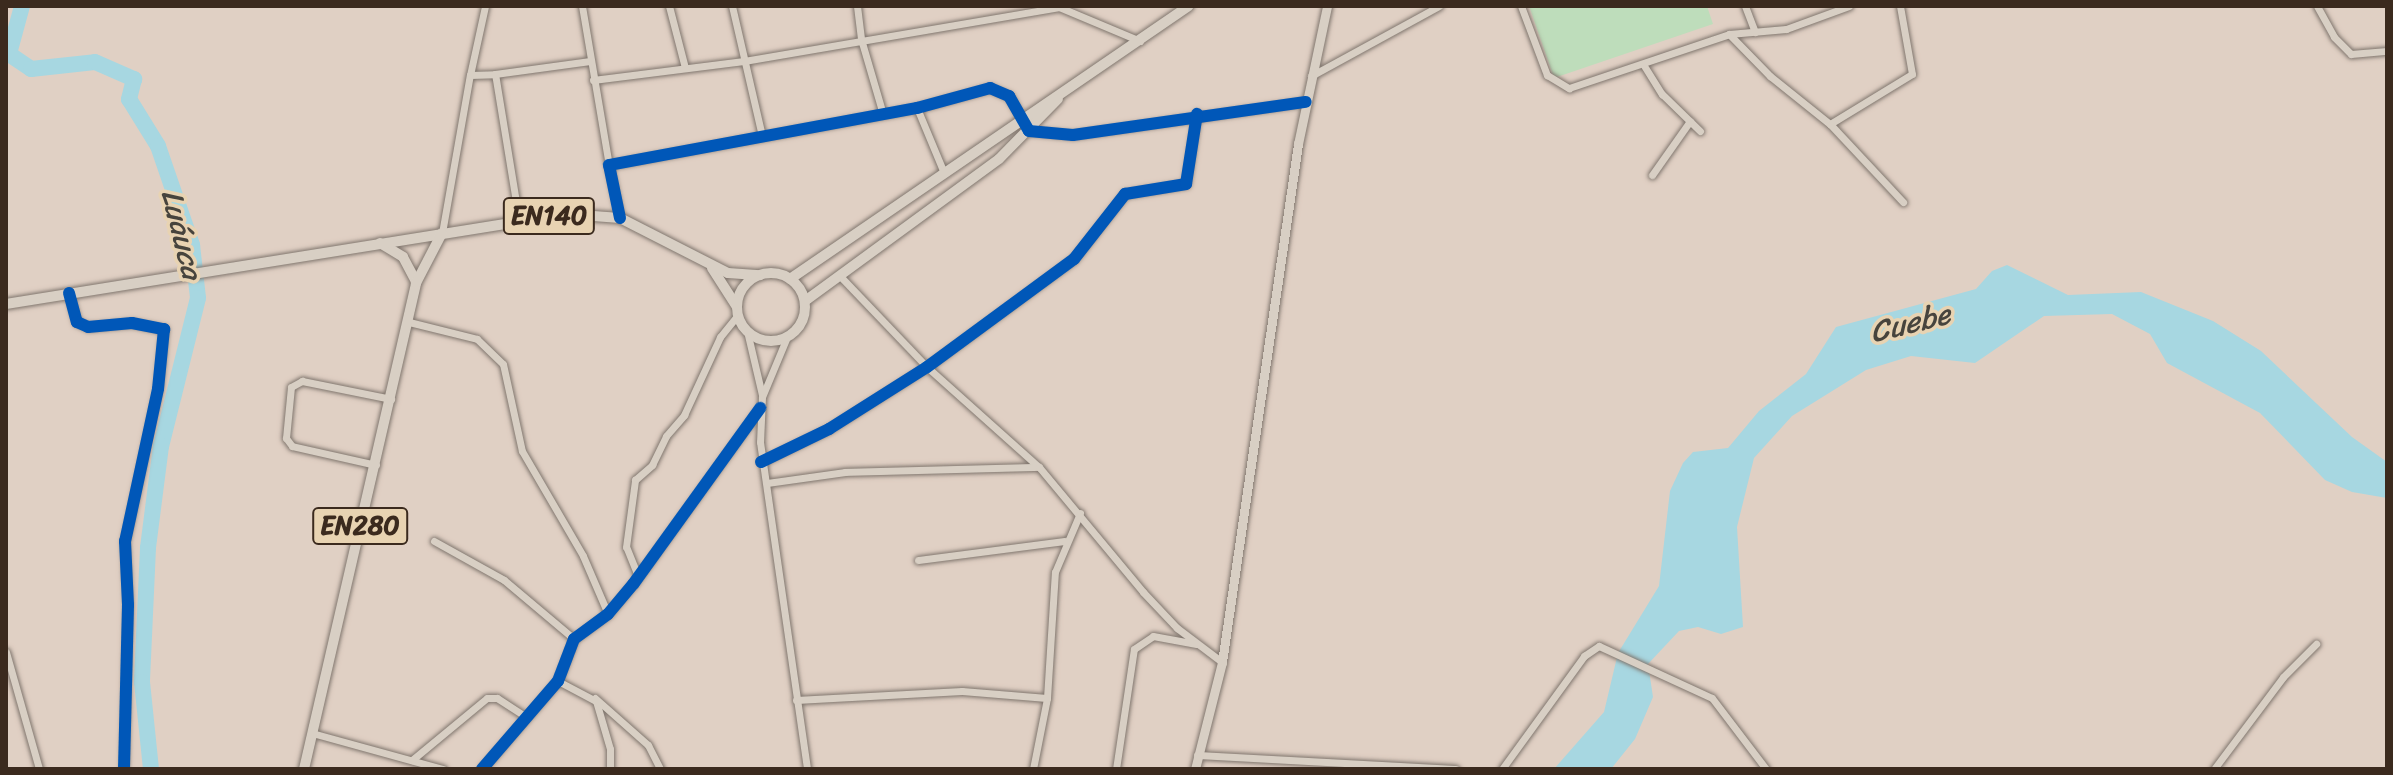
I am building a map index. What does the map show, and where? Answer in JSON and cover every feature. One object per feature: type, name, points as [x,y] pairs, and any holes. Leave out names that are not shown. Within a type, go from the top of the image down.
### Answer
[{"type":"main road","points":[[747,331],[766,341],[787,337],[802,322],[805,301],[790,279],[1189,6]]},
{"type":"main road","points":[[1195,769],[1222,662],[1306,102],[1327,6]]},
{"type":"main road","points":[[805,301],[999,159],[1068,89]]},
{"type":"main road","name":"EN140","points":[[6,304],[209,268],[567,214],[620,218],[728,273],[790,279]]},
{"type":"main road","name":"EN280","points":[[304,769],[416,283],[442,233]]},
{"type":"main road","points":[[378,243],[403,257],[416,283]]},
{"type":"main road","name":"EN140","points":[[711,266],[747,331]]},
{"type":"main road","points":[[738,311],[748,282],[760,275]]},
{"type":"street","points":[[442,233],[485,6]]},
{"type":"street","points":[[582,6],[620,218]]},
{"type":"street","points":[[669,6],[685,68]]},
{"type":"street","points":[[732,6],[762,136]]},
{"type":"street","points":[[857,6],[861,39],[882,111]]},
{"type":"street","points":[[1311,77],[1439,6]]},
{"type":"street","points":[[1521,6],[1547,75],[1556,84],[1569,88],[1729,34],[1786,29],[1849,6]]},
{"type":"street","points":[[1745,6],[1755,32]]},
{"type":"street","points":[[1830,124],[1912,74],[1900,6]]},
{"type":"street","points":[[2317,6],[2334,37],[2351,54],[2387,51]]},
{"type":"street","points":[[593,80],[744,61],[861,39],[1070,7],[1140,41]]},
{"type":"street","points":[[1729,34],[1770,76],[1830,124],[1903,202]]},
{"type":"street","points":[[470,75],[590,61]]},
{"type":"street","points":[[1643,64],[1662,94],[1700,131]]},
{"type":"street","points":[[495,74],[519,220]]},
{"type":"street","points":[[609,165],[882,111],[917,108],[990,88],[1009,96],[1029,131],[1073,135],[1197,114],[1306,102]]},
{"type":"street","points":[[917,108],[944,173]]},
{"type":"street","points":[[761,462],[829,429],[927,367],[1074,259],[1125,194],[1186,184],[1197,114]]},
{"type":"street","points":[[1652,175],[1690,121]]},
{"type":"street","points":[[840,276],[927,367],[1039,467],[1080,513],[1127,575],[1198,645],[1222,662]]},
{"type":"street","points":[[69,293],[77,322],[88,327],[132,323],[164,329],[158,389],[125,541],[124,769]]},
{"type":"street","points":[[638,576],[626,547],[635,480],[652,465],[666,436],[684,415],[720,337],[738,311]]},
{"type":"street","points":[[409,322],[477,339],[503,364],[522,451],[583,556],[608,614]]},
{"type":"street","points":[[747,331],[762,397]]},
{"type":"street","points":[[787,337],[762,397],[761,462],[767,483],[807,769]]},
{"type":"street","points":[[376,465],[292,446],[286,438],[291,387],[302,381],[391,399]]},
{"type":"street","points":[[482,769],[523,715],[558,681],[574,639],[608,614],[760,408]]},
{"type":"street","points":[[767,483],[845,472],[1039,467]]},
{"type":"street","points":[[1033,769],[1047,698],[1050,602],[1065,541],[1080,513]]},
{"type":"street","points":[[434,541],[504,580],[574,639]]},
{"type":"street","points":[[918,560],[1065,541]]},
{"type":"street","points":[[1116,769],[1139,641],[1153,636],[1198,645]]},
{"type":"street","points":[[2214,769],[2283,677],[2316,644]]},
{"type":"street","points":[[1502,769],[1592,648],[1614,649],[1662,679],[1705,694],[1720,706],[1766,769]]},
{"type":"street","points":[[6,652],[39,769]]},
{"type":"street","points":[[558,681],[593,697],[648,745],[660,769]]},
{"type":"street","points":[[796,700],[962,691],[1047,698]]},
{"type":"street","points":[[593,697],[610,749],[610,769]]},
{"type":"street","points":[[412,760],[487,698],[497,698],[523,715]]},
{"type":"street","points":[[312,733],[443,769]]},
{"type":"street","points":[[1197,755],[1456,769]]},
{"type":"green space","points":[[1529,6],[1707,6],[1713,24],[1554,78]]},
{"type":"water","name":"Cuebe","points":[[2007,265],[2068,295],[2141,292],[2213,321],[2261,351],[2352,437],[2387,462],[2387,498],[2352,492],[2325,480],[2260,413],[2167,363],[2150,334],[2112,314],[2044,316],[1975,363],[1911,356],[1866,370],[1792,416],[1754,458],[1737,527],[1743,627],[1721,634],[1698,627],[1679,631],[1648,664],[1653,697],[1635,739],[1611,769],[1554,769],[1604,712],[1618,653],[1659,586],[1670,491],[1683,463],[1693,452],[1728,448],[1759,411],[1806,374],[1836,327],[1976,289],[1992,271]]},
{"type":"waterway","name":"Luáuca","points":[[22,6],[9,54],[31,69],[95,62],[134,79],[129,99],[158,146],[192,245],[198,298],[161,446],[148,548],[142,682],[151,769]]},
{"type":"cycle path","points":[[620,218],[609,165],[917,108],[990,88],[1009,96],[1029,131],[1073,135],[1306,102]]},
{"type":"cycle path","points":[[761,462],[829,429],[927,367],[1074,259],[1125,194],[1186,184],[1197,114]]},
{"type":"cycle path","points":[[69,293],[77,322],[88,327],[132,323],[164,329],[158,389],[125,541],[128,605],[124,769]]},
{"type":"cycle path","points":[[482,769],[558,681],[574,639],[608,614],[634,583],[760,408]]}]
